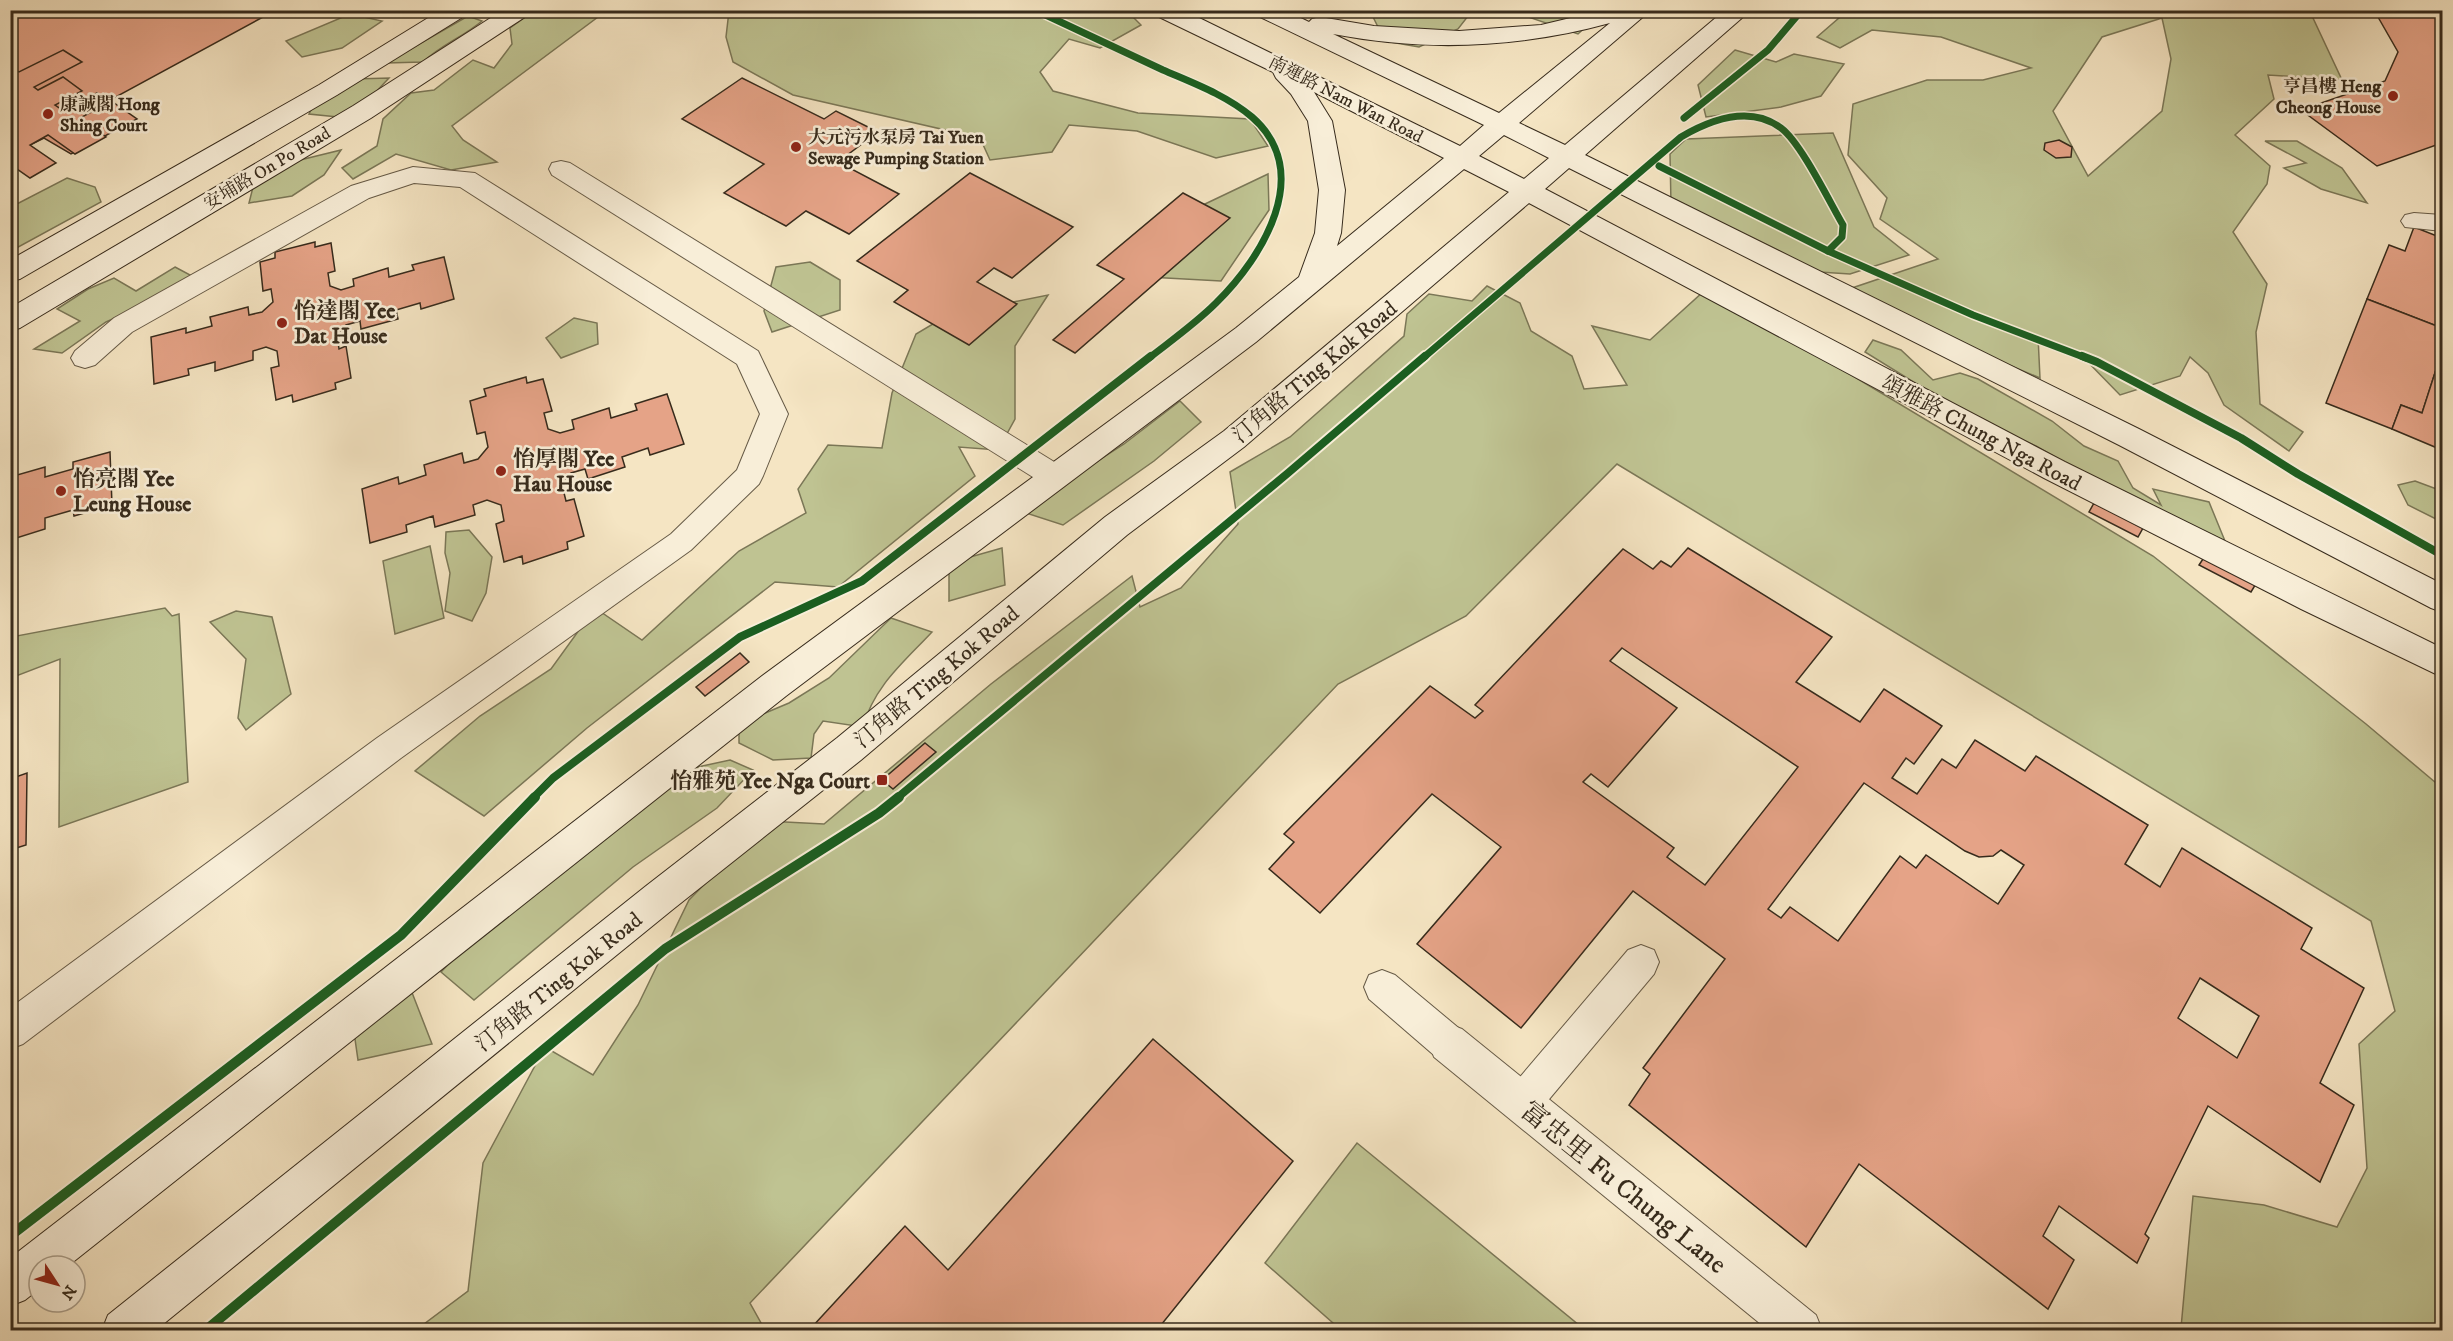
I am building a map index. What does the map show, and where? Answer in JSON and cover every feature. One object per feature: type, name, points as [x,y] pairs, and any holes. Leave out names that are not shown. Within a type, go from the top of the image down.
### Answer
[{"type":"main road","name":"安埔路 On Po Road","points":[[10,272],[328,90],[458,10]]},
{"type":"main road","name":"安埔路 On Po Road","points":[[10,321],[362,111],[520,10]]},
{"type":"main road","name":"南運路 Nam Wan Road","points":[[1163,10],[1272,61],[1527,191]]},
{"type":"main road","points":[[1268,12],[1349,30],[1407,36],[1483,36],[1543,32],[1632,10]]},
{"type":"main road","points":[[10,1285],[774,686],[1246,335],[1464,158],[1640,10]]},
{"type":"main road","name":"汀角路 Ting Kok Road","points":[[123,1330],[659,898],[849,749],[1116,526],[1234,439],[1740,10]]},
{"type":"main road","name":"南運路 Nam Wan Road","points":[[1268,12],[1567,157]]},
{"type":"main road","points":[[1272,61],[1300,89],[1320,121],[1328,159],[1332,190],[1328,233],[1310,283]]},
{"type":"main road","points":[[1567,157],[2118,431],[2442,599]]},
{"type":"main road","name":"頌雅路 Chung Nga Road","points":[[1527,191],[2182,536],[2442,663]]},
{"type":"main road","name":"富忠里 Fu Chung Lane","points":[[1448,1043],[1801,1330]]},
{"type":"lane","points":[[561,170],[1054,476]]},
{"type":"lane","points":[[10,1031],[389,748],[681,542],[749,476],[774,414],[748,358],[466,178],[413,175],[360,192],[123,325],[85,357]]},
{"type":"lane","points":[[2414,221],[2442,223]]},
{"type":"lane","points":[[1522,1103],[1641,962]]},
{"type":"lane","points":[[1382,987],[1448,1043]]},
{"type":"green space","points":[[534,11],[606,11],[452,126],[463,140],[497,162],[451,170],[396,154],[353,179],[342,168],[377,146],[383,119],[411,93],[434,90],[473,60],[494,68],[512,44],[510,28]]},
{"type":"green space","points":[[729,11],[807,16],[811,11],[1127,11],[1141,25],[1100,48],[1069,39],[1040,72],[1053,91],[1138,113],[1250,119],[1268,146],[1216,158],[1137,131],[1069,125],[1052,152],[990,160],[980,138],[793,95],[733,62],[726,37]]},
{"type":"green space","points":[[1365,11],[1472,11],[1458,29],[1419,47],[1385,41],[1373,17]]},
{"type":"green space","points":[[1511,11],[1603,11],[1578,34]]},
{"type":"green space","points":[[1842,11],[2307,11],[2312,16],[2342,80],[2268,75],[2274,99],[2235,135],[2270,166],[2267,184],[2233,232],[2267,284],[2256,332],[2260,404],[2303,432],[2289,451],[2224,405],[2208,373],[2190,357],[2180,376],[2120,395],[2077,351],[2038,336],[2040,378],[1928,331],[1849,289],[1938,259],[1880,219],[1887,198],[1848,155],[1853,104],[1927,80],[1983,80],[2031,68],[1941,37],[1872,30],[1840,48],[1817,37],[1840,17]],"holes":[[[2162,18],[2171,59],[2162,111],[2088,176],[2053,111],[2102,37]]]},
{"type":"green space","points":[[350,14],[382,21],[342,48],[302,57],[286,41]]},
{"type":"green space","points":[[468,16],[482,21],[423,62],[386,63]]},
{"type":"green space","points":[[1735,50],[1776,62],[1794,54],[1844,64],[1821,96],[1781,107],[1706,117],[1698,85]]},
{"type":"green space","points":[[389,78],[373,95],[338,117],[309,114],[315,102],[353,79]]},
{"type":"green space","points":[[1833,133],[1874,227],[1909,255],[1850,274],[1804,271],[1671,205],[1670,154],[1686,139]]},
{"type":"green space","points":[[2265,141],[2297,141],[2342,168],[2367,203],[2321,189],[2284,168],[2306,163]]},
{"type":"green space","points":[[341,150],[324,175],[292,196],[249,203],[253,187],[292,162]]},
{"type":"green space","points":[[1268,174],[1269,210],[1221,281],[1148,277],[1139,242],[1205,204]]},
{"type":"green space","points":[[67,178],[95,187],[101,202],[11,251],[11,207]]},
{"type":"green space","points":[[810,262],[840,280],[840,310],[772,332],[764,311],[776,267]]},
{"type":"green space","points":[[175,267],[192,276],[147,304],[106,322],[62,353],[34,349],[80,321],[57,309],[88,289],[114,278],[136,291]]},
{"type":"green space","points":[[1487,286],[1520,303],[1531,331],[1572,356],[1584,389],[1627,385],[1592,326],[1650,340],[1703,292],[1838,367],[2153,556],[2366,724],[2442,788],[2442,1330],[2179,1330],[2193,1196],[2264,1205],[2337,1227],[2367,1168],[2359,1044],[2395,1011],[2371,921],[1617,464],[1466,616],[1338,684],[750,1303],[765,1330],[416,1330],[468,1291],[483,1163],[545,1047],[593,1075],[638,1005],[689,900],[766,821],[824,824],[991,684],[1132,576],[1140,607],[1181,588],[1238,524],[1230,472],[1290,437],[1404,336],[1407,314],[1429,294],[1472,301]]},
{"type":"green space","points":[[1048,295],[1015,346],[1015,419],[998,450],[959,447],[975,476],[838,587],[775,582],[587,728],[484,816],[415,771],[480,716],[551,669],[595,608],[642,640],[739,551],[806,513],[798,489],[828,445],[882,448],[892,393],[916,334],[948,315]]},
{"type":"green space","points":[[574,318],[597,323],[598,344],[561,358],[546,338]]},
{"type":"green space","points":[[1873,340],[1901,350],[1933,380],[1960,373],[1978,379],[2052,421],[2084,446],[2118,461],[2133,488],[2161,505],[2153,489],[2209,502],[2225,541],[2115,492],[2036,446],[1970,417],[1865,352]]},
{"type":"green space","points":[[1180,401],[1201,422],[1154,461],[1063,525],[1026,513],[1056,488],[1124,444]]},
{"type":"green space","points":[[2415,481],[2442,491],[2442,522],[2408,505],[2398,485]]},
{"type":"green space","points":[[469,530],[492,557],[486,593],[472,621],[445,611],[450,573],[445,553],[446,532]]},
{"type":"green space","points":[[430,546],[444,618],[395,634],[383,561]]},
{"type":"green space","points":[[1002,548],[1005,585],[949,601],[949,563]]},
{"type":"green space","points":[[165,608],[172,616],[179,614],[188,782],[59,827],[60,659],[11,678],[11,637]]},
{"type":"green space","points":[[236,611],[272,617],[291,694],[246,730],[238,718],[246,659],[210,622]]},
{"type":"green space","points":[[891,618],[932,632],[882,687],[874,699],[863,727],[823,721],[814,734],[811,758],[773,760],[739,743],[739,724],[789,703],[829,678]]},
{"type":"green space","points":[[730,760],[753,770],[717,808],[633,867],[474,1000],[441,972],[479,932],[684,770]]},
{"type":"green space","points":[[411,990],[432,1044],[358,1060],[354,1032]]},
{"type":"green space","points":[[1357,1143],[1585,1330],[1341,1330],[1265,1263]]},
{"type":"building","points":[[23,10],[276,10],[110,100],[137,119],[71,154],[44,138],[10,155],[10,17]]},
{"type":"building","name":"亨昌樓 Heng Cheong House","points":[[2374,10],[2442,10],[2442,143],[2377,166],[2301,110],[2385,81],[2398,52]]},
{"type":"building","name":"康誠閣 Hong Shing Court","points":[[63,50],[82,62],[34,87],[38,90],[63,77],[82,91],[55,105],[64,111],[97,93],[110,102],[80,118],[106,137],[75,154],[48,135],[30,145],[56,163],[30,178],[10,164],[10,66],[19,72]]},
{"type":"building","name":"大元污水泵房 Tai Yuen Sewage Pumping Station","points":[[742,78],[824,119],[836,111],[878,132],[838,162],[899,194],[849,234],[806,211],[786,226],[724,193],[764,164],[682,119]]},
{"type":"building","points":[[2059,140],[2072,147],[2071,157],[2056,158],[2044,150],[2045,143]]},
{"type":"building","points":[[970,173],[1073,227],[1012,278],[994,268],[977,282],[1017,304],[969,345],[894,302],[908,290],[857,261]]},
{"type":"building","points":[[1183,193],[1230,218],[1075,353],[1053,340],[1124,279],[1097,265]]},
{"type":"building","points":[[2414,227],[2442,238],[2442,328],[2367,299],[2389,245],[2405,251]]},
{"type":"building","name":"怡達閣 Yee Dat House","points":[[315,242],[315,247],[331,243],[335,271],[328,273],[330,286],[341,290],[354,286],[353,279],[388,268],[389,277],[414,270],[412,265],[444,257],[454,299],[421,309],[420,303],[396,310],[398,319],[361,329],[360,321],[346,325],[337,335],[339,349],[346,346],[351,378],[335,383],[336,389],[293,402],[292,395],[276,400],[271,368],[279,366],[277,351],[266,347],[253,351],[253,360],[215,371],[215,362],[188,369],[189,375],[154,384],[151,337],[186,328],[186,333],[212,326],[210,317],[248,307],[249,315],[262,312],[273,302],[271,289],[263,291],[260,262],[275,258],[275,252]]},
{"type":"building","points":[[2367,299],[2442,328],[2442,351],[2422,413],[2401,405],[2392,429],[2326,403]]},
{"type":"building","points":[[2442,351],[2442,450],[2392,429],[2401,405],[2422,413]]},
{"type":"building","name":"怡厚閣 Yee Hau House","points":[[526,377],[527,383],[543,379],[552,411],[544,413],[548,429],[560,433],[574,429],[572,420],[609,408],[611,418],[637,410],[635,404],[667,394],[684,444],[650,455],[648,448],[622,457],[625,467],[588,479],[585,469],[571,473],[562,485],[566,501],[574,499],[584,536],[567,542],[568,549],[523,564],[522,556],[504,562],[496,524],[504,521],[501,505],[487,500],[473,505],[475,515],[435,527],[433,516],[406,525],[407,532],[370,543],[362,489],[398,477],[399,484],[426,475],[424,465],[462,453],[464,463],[478,459],[488,447],[485,432],[477,434],[470,401],[486,396],[484,389]]},
{"type":"building","name":"怡亮閣 Yee Leung House","points":[[110,452],[112,505],[74,516],[73,510],[45,518],[45,529],[10,540],[10,477],[45,467],[45,477],[73,469],[73,462]]},
{"type":"building","points":[[2094,503],[2143,528],[2138,537],[2089,512]]},
{"type":"building","points":[[1688,548],[1832,637],[1796,682],[1860,722],[1884,689],[1942,726],[1914,764],[1906,758],[1892,778],[1917,794],[1942,759],[1956,768],[1975,740],[2025,771],[2036,756],[2148,825],[2125,864],[2160,887],[2182,848],[2312,928],[2301,949],[2364,988],[2320,1083],[2354,1105],[2320,1182],[2208,1106],[2145,1234],[2149,1238],[2137,1263],[2059,1206],[2043,1236],[2074,1260],[2048,1309],[1859,1164],[1806,1247],[1629,1105],[1650,1074],[1643,1068],[1725,959],[1633,891],[1521,1028],[1417,944],[1501,847],[1432,794],[1320,913],[1269,869],[1294,842],[1284,834],[1430,686],[1475,718],[1483,711],[1475,705],[1623,549],[1653,569],[1661,561],[1671,567]],"holes":[[[1622,648],[1798,767],[1705,885],[1667,857],[1674,848],[1583,782],[1591,774],[1608,787],[1677,708],[1610,661]],[[1864,783],[1965,851],[1979,857],[1993,856],[2001,850],[2024,865],[1998,904],[1926,855],[1916,868],[1900,856],[1838,941],[1790,907],[1781,918],[1768,909]],[[2200,978],[2259,1016],[2237,1058],[2178,1018]]]},
{"type":"building","points":[[2205,556],[2257,582],[2251,592],[2199,565]]},
{"type":"building","points":[[740,653],[749,662],[705,696],[696,687]]},
{"type":"building","points":[[925,743],[936,752],[893,789],[882,780]]},
{"type":"building","points":[[27,773],[26,845],[10,850],[10,779]]},
{"type":"building","points":[[1153,1039],[1293,1161],[1157,1330],[815,1330],[812,1327],[905,1226],[948,1270]]},
{"type":"cycle path","points":[[10,1236],[401,935],[553,778],[740,637],[862,581],[1192,325],[1237,280],[1265,239],[1275,216],[1281,193],[1281,170],[1275,148],[1262,127],[1241,108],[1216,94],[1035,10]]},
{"type":"cycle path","points":[[1684,118],[1768,50],[1802,10]]},
{"type":"cycle path","points":[[206,1330],[665,949],[879,813],[1288,473],[1681,137],[1704,124],[1730,117],[1756,117],[1781,128],[1804,158],[1843,225],[1842,237],[1828,251]]},
{"type":"cycle path","points":[[1659,166],[1828,251],[1973,315],[2097,362],[2241,438],[2298,474],[2442,555]]},
{"type":"place","name":"亨昌樓 Heng Cheong House","points":[[2393,96]]},
{"type":"place","name":"康誠閣 Hong Shing Court","points":[[48,114]]},
{"type":"place","name":"大元污水泵房 Tai Yuen Sewage Pumping Station","points":[[796,147]]},
{"type":"place","name":"怡達閣 Yee Dat House","points":[[282,323]]},
{"type":"place","name":"怡厚閣 Yee Hau House","points":[[501,471]]},
{"type":"place","name":"怡亮閣 Yee Leung House","points":[[61,491]]},
{"type":"place","name":"怡雅苑 Yee Nga Court","points":[[882,780]]}]
